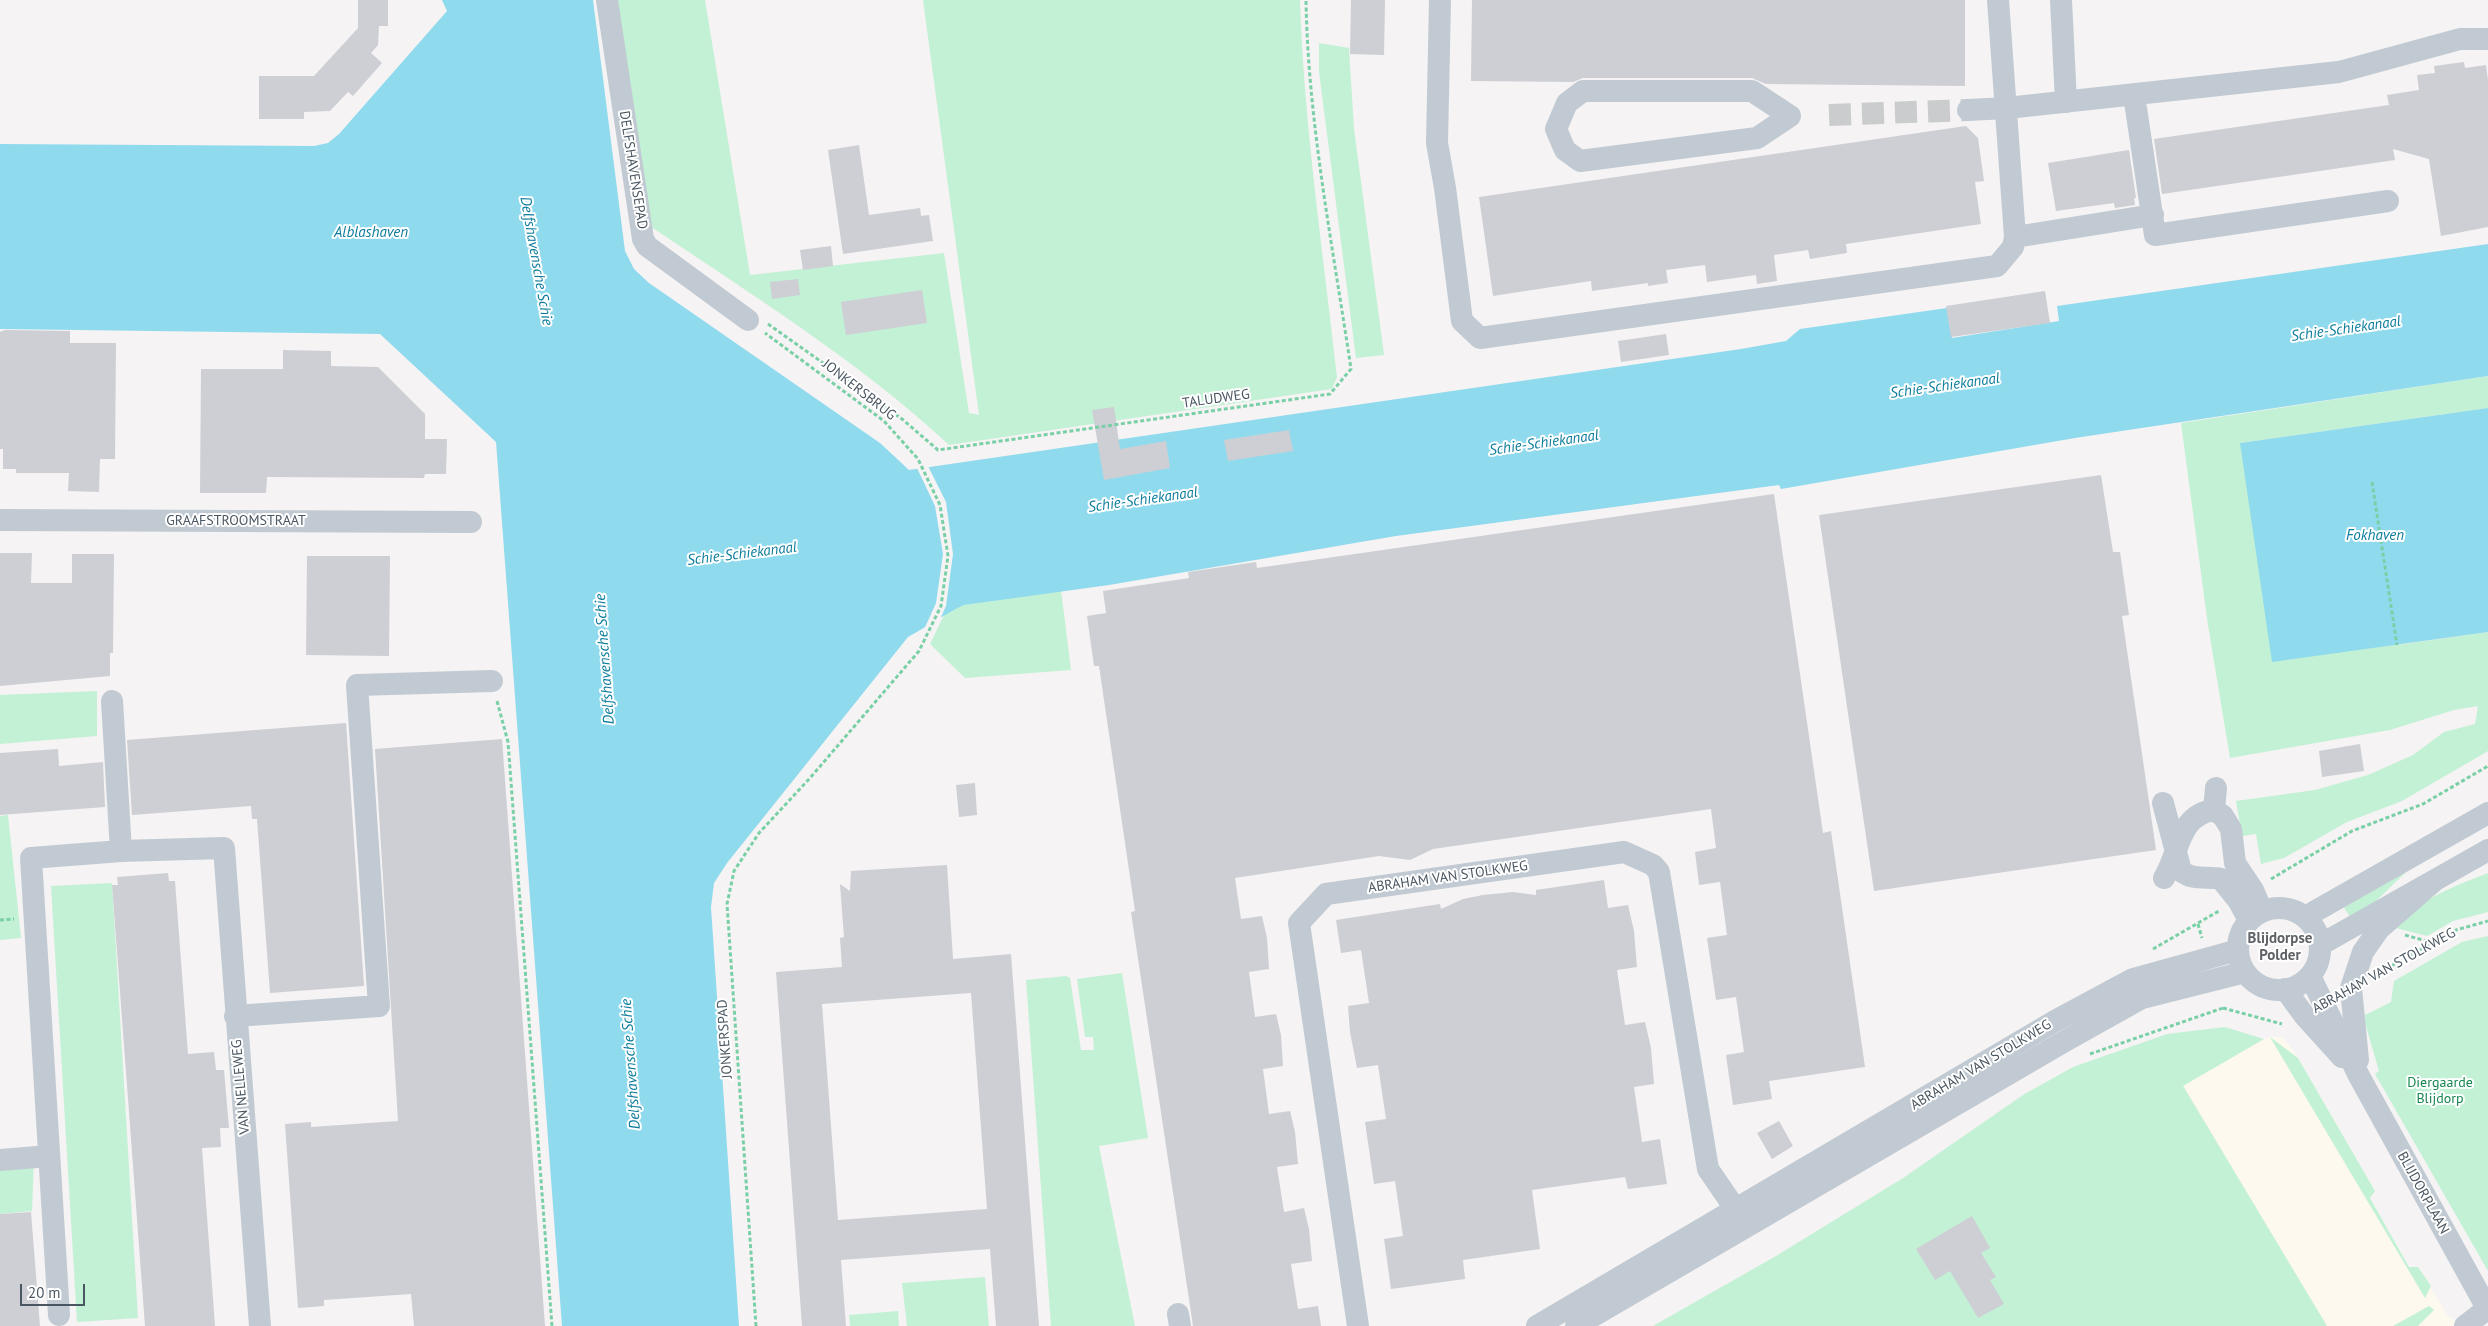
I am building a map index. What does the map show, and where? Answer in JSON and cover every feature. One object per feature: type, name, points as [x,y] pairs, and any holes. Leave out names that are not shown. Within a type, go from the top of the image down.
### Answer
[{"type":"street","name":"DELFSHAVENSEPAD","points":[[606,0],[643,239],[647,246],[748,320]]},
{"type":"street","points":[[1440,0],[1436,143],[1445,188],[1462,321],[1480,338],[1997,266],[2013,247],[2015,237],[1998,0]]},
{"type":"street","points":[[2061,0],[2066,102]]},
{"type":"street","points":[[1968,110],[2066,102],[2338,72],[2460,39],[2488,39]]},
{"type":"street","points":[[1584,91],[1752,91],[1790,116],[1757,138],[1580,161],[1565,150],[1556,129],[1567,103],[1584,91]]},
{"type":"street","points":[[2134,95],[2155,235],[2388,201]]},
{"type":"street","points":[[2015,237],[2153,215]]},
{"type":"street","name":"GRAAFSTROOMSTRAAT","points":[[0,520],[471,522]]},
{"type":"street","points":[[235,1016],[379,1006],[357,685],[492,681]]},
{"type":"street","points":[[59,1315],[31,858],[121,851],[112,701]]},
{"type":"street","points":[[2233,877],[2197,878],[2168,883],[2184,829],[2191,819],[2215,799],[2231,829],[2235,863],[2233,877],[2246,895],[2256,916]]},
{"type":"street","points":[[2163,804],[2181,871],[2187,876],[2197,878]]},
{"type":"street","points":[[2305,917],[2488,813]]},
{"type":"street","name":"VAN NELLEWEG","points":[[121,851],[224,848],[235,1016],[260,1326]]},
{"type":"street","name":"ABRAHAM VAN STOLKWEG","points":[[1358,1326],[1299,923],[1326,894],[1624,852],[1653,865],[1659,872],[1708,1170],[1742,1218]]},
{"type":"street","points":[[2320,944],[2486,853]]},
{"type":"street","name":"BLIJDORPLAAN","points":[[2359,1076],[2351,988],[2363,952],[2379,929],[2433,882]]},
{"type":"street","points":[[2285,908],[2305,917],[2312,925],[2320,944],[2318,961],[2310,976],[2294,987],[2285,989],[2273,989],[2262,986],[2253,980],[2245,972],[2238,950],[2241,934],[2256,916],[2285,908]]},
{"type":"street","name":"ABRAHAM VAN STOLKWEG","points":[[1576,1326],[1742,1218],[2055,1021],[2133,979],[2238,950]]},
{"type":"street","name":"ABRAHAM VAN STOLKWEG","points":[[1537,1326],[1742,1218],[2142,998],[2245,972]]},
{"type":"street","name":"BLIJDORPLAAN","points":[[2310,976],[2359,1076],[2485,1315]]},
{"type":"street","name":"BLIJDORPLAAN","points":[[2285,989],[2304,1015],[2359,1076]]},
{"type":"street","points":[[0,1160],[49,1156]]},
{"type":"street","points":[[2465,1326],[2485,1315]]},
{"type":"path","name":"TALUDWEG","points":[[748,320],[754,315],[902,419],[938,450],[1330,394],[1351,368],[1314,116],[1306,0]]},
{"type":"path","name":"JONKERSBRUG","points":[[748,320],[884,421],[918,459],[940,505],[948,556],[941,606],[919,651],[810,778]]},
{"type":"path","points":[[2372,482],[2397,645]]},
{"type":"path","points":[[492,681],[508,742],[552,1326]]},
{"type":"path","points":[[2198,924],[2352,831],[2423,804],[2488,766]]},
{"type":"path","name":"JONKERSPAD","points":[[756,1326],[727,904],[734,871],[759,833],[810,778]]},
{"type":"path","name":"ABRAHAM VAN STOLKWEG","points":[[2351,988],[2456,930],[2488,921]]},
{"type":"path","name":"ABRAHAM VAN STOLKWEG","points":[[2223,1008],[2281,1023],[2292,1022],[2304,1015]]},
{"type":"shaded area","points":[[2270,1037],[2283,1037],[2298,1058],[2375,1191],[2370,1198],[2409,1267],[2418,1267],[2447,1315],[2465,1326],[2327,1326],[2179,1078]]},
{"type":"green space","points":[[612,0],[705,0],[750,275],[944,253],[969,413],[979,415],[923,0],[1300,0],[1310,141],[1337,377],[1332,389],[949,445],[878,384],[841,356],[647,224]]},
{"type":"green space","points":[[1319,43],[1349,48],[1354,129],[1384,355],[1356,358],[1319,72]]},
{"type":"green space","points":[[2488,376],[2488,408],[2240,443],[2397,645],[2488,632],[2488,751],[2402,801],[2347,822],[2284,858],[2261,864],[2256,834],[2242,836],[2236,801],[2315,790],[2368,775],[2413,755],[2444,732],[2475,724],[2478,706],[2454,710],[2390,730],[2230,758],[2208,625],[2181,423]]},
{"type":"green space","points":[[1061,590],[1071,670],[965,678],[930,644],[945,613],[964,605]]},
{"type":"green space","points":[[97,691],[97,736],[0,744],[0,695]]},
{"type":"green space","points":[[8,815],[21,938],[0,940],[0,816]]},
{"type":"green space","points":[[2407,871],[2374,903],[2350,917],[2341,903]]},
{"type":"green space","points":[[2488,873],[2488,912],[2453,921],[2427,936],[2392,927],[2416,908],[2437,895]]},
{"type":"green space","points":[[112,883],[138,1318],[77,1322],[51,886]]},
{"type":"green space","name":"Diergaarde Blijdorp","points":[[2488,936],[2488,1271],[2375,1074],[2379,1071],[2363,1016],[2391,1002],[2394,981],[2462,942]]},
{"type":"green space","points":[[1122,973],[1148,1138],[1099,1146],[1135,1326],[1051,1326],[1026,980],[1066,976],[1070,978],[1081,1050],[1094,1050],[1093,1037],[1085,1037],[1077,979]]},
{"type":"green space","points":[[2225,1027],[2264,1039],[2183,1086],[2327,1326],[1653,1326],[1776,1256],[1903,1178],[2023,1095],[2073,1067],[2167,1034]]},
{"type":"green space","points":[[2270,1037],[2298,1058],[2375,1191],[2370,1198],[2409,1267],[2418,1267],[2431,1286],[2425,1298]]},
{"type":"green space","points":[[34,1161],[32,1211],[0,1214],[0,1164]]},
{"type":"green space","points":[[985,1277],[989,1326],[907,1326],[902,1283]]},
{"type":"green space","points":[[2429,1306],[2434,1310],[2418,1326],[2393,1326]]},
{"type":"green space","points":[[898,1311],[899,1326],[850,1326],[849,1315]]},
{"type":"water","points":[[442,0],[593,0],[625,251],[634,269],[649,283],[880,443],[909,470],[1741,349],[1786,341],[1800,329],[1947,308],[1952,338],[2059,321],[2057,306],[2488,244],[2488,376],[2075,438],[1781,489],[1779,485],[1396,536],[1109,585],[964,605],[908,637],[727,863],[714,883],[711,907],[739,1326],[562,1326],[496,442],[380,334],[0,329],[0,144],[314,146],[328,143],[339,134],[447,11]]},
{"type":"water","name":"Fokhaven","points":[[2488,408],[2488,632],[2272,662],[2240,443]]},
{"type":"pier","points":[[928,466],[946,502],[953,554],[946,606],[938,624],[923,632],[936,603],[943,554],[935,506],[917,468]]},
{"type":"building","points":[[358,0],[388,0],[388,26],[379,26],[378,45],[371,53],[382,63],[353,96],[348,92],[330,111],[304,112],[304,119],[259,119],[259,76],[314,76],[358,28]]},
{"type":"building","points":[[1351,0],[1385,0],[1384,55],[1350,54]]},
{"type":"building","points":[[1472,0],[1965,0],[1965,86],[1766,84],[1752,78],[1583,78],[1573,82],[1471,81]]},
{"type":"building","points":[[2464,62],[2465,68],[2486,65],[2488,80],[2488,227],[2441,236],[2429,159],[2393,149],[2395,160],[2162,194],[2154,139],[2389,105],[2387,95],[2419,90],[2417,75],[2435,73],[2434,66]]},
{"type":"building","points":[[1966,126],[1978,138],[1984,181],[1975,182],[1981,224],[1846,244],[1847,253],[1810,259],[1808,250],[1774,255],[1777,281],[1757,284],[1756,275],[1707,282],[1705,265],[1666,270],[1668,283],[1648,286],[1648,283],[1592,291],[1591,281],[1493,296],[1479,197]]},
{"type":"building","points":[[859,145],[869,215],[920,208],[921,216],[929,215],[933,241],[843,254],[828,150]]},
{"type":"building","points":[[2129,150],[2136,198],[2134,198],[2135,205],[2115,208],[2114,203],[2056,211],[2048,163]]},
{"type":"building","points":[[831,246],[833,266],[803,270],[800,250]]},
{"type":"building","points":[[798,279],[800,295],[772,299],[770,282]]},
{"type":"building","points":[[922,290],[927,323],[846,335],[841,302]]},
{"type":"building","points":[[2045,291],[2050,323],[1951,337],[1946,306]]},
{"type":"building","points":[[5,330],[70,331],[70,343],[116,343],[115,459],[100,459],[99,492],[68,491],[69,473],[16,473],[16,469],[3,469],[3,449],[0,449],[0,332]]},
{"type":"building","points":[[1666,334],[1669,355],[1621,362],[1618,341]]},
{"type":"building","points":[[283,350],[331,351],[331,366],[378,367],[425,414],[425,439],[447,439],[446,474],[425,474],[424,478],[267,477],[266,493],[200,493],[201,369],[283,369]]},
{"type":"building","points":[[1114,407],[1120,449],[1166,441],[1170,468],[1104,480],[1092,410]]},
{"type":"building","points":[[1289,430],[1293,451],[1228,461],[1224,440]]},
{"type":"building","points":[[2101,475],[2113,552],[2120,552],[2129,615],[2122,616],[2156,850],[1874,891],[1819,515]]},
{"type":"building","points":[[1774,494],[1823,833],[1831,831],[1865,1067],[1769,1081],[1772,1099],[1733,1105],[1726,1055],[1744,1052],[1736,997],[1716,1000],[1707,938],[1727,935],[1720,882],[1699,885],[1695,852],[1716,848],[1711,809],[1433,849],[1410,860],[1379,856],[1235,878],[1241,919],[1262,916],[1267,938],[1269,969],[1249,972],[1255,1017],[1276,1014],[1281,1035],[1283,1066],[1263,1069],[1269,1114],[1290,1111],[1295,1132],[1298,1164],[1277,1167],[1284,1212],[1304,1208],[1309,1229],[1312,1261],[1291,1264],[1298,1309],[1318,1306],[1321,1326],[1193,1326],[1131,912],[1135,911],[1099,666],[1094,666],[1087,616],[1106,613],[1103,591],[1189,578],[1188,572],[1256,562],[1257,568]]},
{"type":"building","points":[[0,553],[32,553],[31,583],[72,583],[72,554],[114,554],[113,653],[110,653],[110,676],[0,686]]},
{"type":"building","points":[[307,556],[390,556],[389,656],[306,655]]},
{"type":"building","points":[[346,723],[364,986],[270,993],[257,819],[252,819],[251,806],[132,815],[127,740]]},
{"type":"building","points":[[502,739],[545,1326],[414,1326],[411,1294],[324,1300],[324,1306],[298,1308],[285,1124],[311,1122],[311,1127],[398,1121],[375,749]]},
{"type":"building","points":[[2360,744],[2364,771],[2322,777],[2319,751]]},
{"type":"building","points":[[58,749],[59,766],[103,762],[105,807],[0,815],[0,753]]},
{"type":"building","points":[[975,783],[977,815],[959,817],[956,785]]},
{"type":"building","points":[[947,865],[953,959],[1011,954],[1039,1326],[996,1326],[990,1249],[841,1260],[846,1326],[802,1326],[776,972],[842,967],[840,938],[844,937],[840,884],[850,891],[851,871]],"holes":[[[971,993],[987,1209],[838,1220],[822,1004]]]},
{"type":"building","points":[[168,873],[169,881],[175,881],[188,1054],[214,1052],[216,1070],[224,1070],[229,1128],[220,1128],[221,1147],[202,1148],[215,1326],[145,1326],[112,885],[118,885],[117,877]]},
{"type":"building","points":[[1604,880],[1608,908],[1628,905],[1634,931],[1637,967],[1617,970],[1625,1025],[1645,1022],[1651,1048],[1654,1084],[1634,1087],[1642,1142],[1660,1139],[1667,1184],[1628,1189],[1625,1177],[1532,1190],[1540,1249],[1463,1260],[1465,1279],[1391,1289],[1384,1239],[1403,1236],[1395,1181],[1374,1184],[1365,1122],[1386,1119],[1378,1065],[1357,1068],[1350,1032],[1348,1006],[1369,1003],[1361,950],[1341,953],[1336,920],[1440,904],[1441,909],[1463,899],[1483,895],[1513,892],[1536,895],[1536,890]]},
{"type":"building","points":[[1779,1121],[1793,1146],[1772,1159],[1757,1133]]},
{"type":"building","points":[[31,1212],[40,1326],[0,1326],[0,1214]]},
{"type":"building","points":[[1972,1216],[1990,1248],[1981,1253],[1996,1277],[1990,1280],[2004,1304],[1978,1318],[1950,1271],[1935,1280],[1916,1249]]},
{"type":"tunnel","points":[[1829,115],[1968,110]]},
{"type":"district","name":"Blijdorpse Polder","points":[[2280,948]]},
{"type":"water label","name":"Alblashaven","points":[[371,233]]},
{"type":"water label","name":"Delfshavensche Schie","points":[[536,261]]},
{"type":"water label","name":"Schie-Schiekanaal","points":[[2346,329]]},
{"type":"water label","name":"Schie-Schiekanaal","points":[[1945,386]]},
{"type":"water label","name":"Schie-Schiekanaal","points":[[1544,443]]},
{"type":"water label","name":"Schie-Schiekanaal","points":[[1143,500]]},
{"type":"water label","name":"Schie-Schiekanaal","points":[[742,554]]},
{"type":"water label","name":"Delfshavensche Schie","points":[[605,659]]},
{"type":"water label","name":"Delfshavensche Schie","points":[[631,1064]]}]
